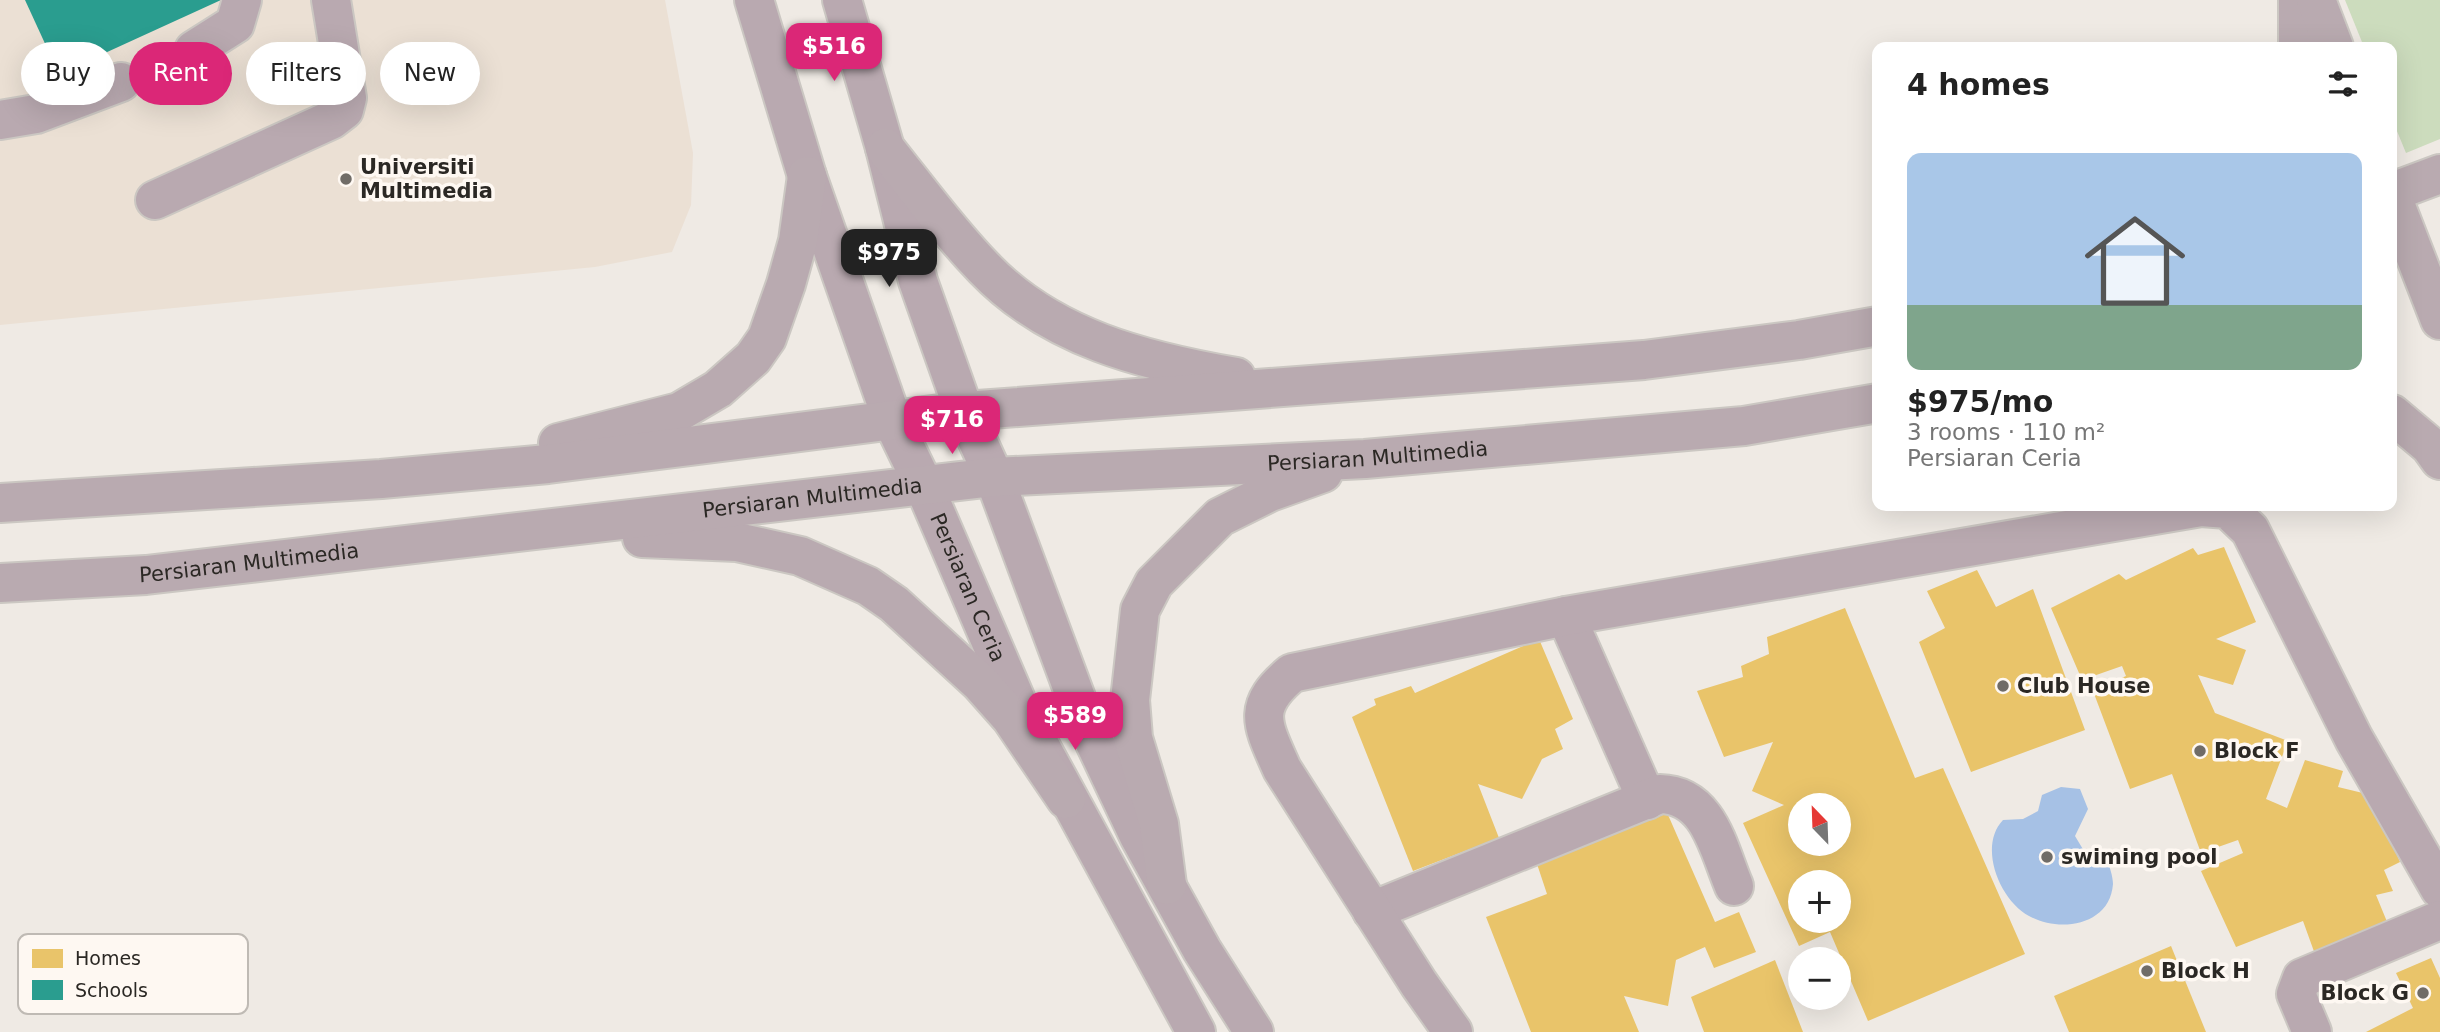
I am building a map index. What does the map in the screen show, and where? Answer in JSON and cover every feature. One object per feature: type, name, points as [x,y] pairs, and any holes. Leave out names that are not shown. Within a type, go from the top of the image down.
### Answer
[{"type":"main road","points":[[2298,0],[2298,42]]},
{"type":"main road","points":[[2316,0],[2332,42]]},
{"type":"main road","points":[[885,148],[985,270],[1029,307],[1084,337],[1134,356],[1244,379],[1301,383],[1367,381]]},
{"type":"main road","points":[[2397,192],[2440,174]]},
{"type":"main road","points":[[381,478],[566,442],[679,412],[718,388],[753,358],[767,338],[798,241],[807,176]]},
{"type":"main road","points":[[2397,207],[2440,320]]},
{"type":"main road","points":[[1644,359],[1872,308]]},
{"type":"main road","points":[[0,503],[381,478],[548,464],[964,411],[1644,359],[1799,340],[1872,327]]},
{"type":"main road","name":"Persiaran Multimedia","points":[[0,583],[146,575],[994,477],[1365,459],[1744,426],[1872,403]]},
{"type":"main road","points":[[2397,418],[2430,446],[2440,460]]},
{"type":"main road","points":[[1167,885],[1159,824],[1133,738],[1130,700],[1140,610],[1154,583],[1220,517],[1270,492],[1365,459]]},
{"type":"main road","points":[[466,538],[606,537],[737,542],[800,556],[869,586],[894,604],[979,683],[1011,718],[1066,799]]},
{"type":"street","points":[[207,42],[235,24],[242,0]]},
{"type":"street","points":[[155,200],[331,120],[344,110],[347,98],[331,0]]},
{"type":"street","name":"Persiaran Ceria","points":[[754,0],[807,176],[893,422],[924,486],[1019,707],[1066,799],[1196,1032]]},
{"type":"street","points":[[842,0],[885,148],[918,281],[964,411],[994,477],[1085,722],[1139,836],[1202,950],[1254,1032]]},
{"type":"street","points":[[0,120],[36,114],[121,82]]},
{"type":"street","points":[[1453,1032],[1282,769],[1268,738],[1264,706],[1275,688],[1292,673],[1566,616],[2178,511]]},
{"type":"street","points":[[2230,511],[2250,530],[2354,739],[2440,890]]},
{"type":"street","points":[[1566,616],[1647,800]]},
{"type":"street","points":[[1372,911],[1660,794],[1679,794],[1695,805],[1706,820],[1734,886]]},
{"type":"street","points":[[2312,1032],[2296,994],[2302,978],[2440,920]]},
{"type":"shaded area","name":"Universiti Multimedia","points":[[0,0],[665,0],[693,153],[691,205],[672,252],[595,267],[0,325]]},
{"type":"green space","points":[[2345,0],[2440,0],[2440,139],[2406,153],[2397,131],[2397,42],[2362,42]]},
{"type":"water","name":"swiming pool","points":[[2061,787],[2080,789],[2088,809],[2075,836],[2084,851],[2107,858],[2113,884],[2110,898],[2103,909],[2093,917],[2081,922],[2054,924],[2029,916],[2009,898],[1995,872],[1992,844],[2003,820],[2023,819],[2038,811],[2042,795]]},
{"type":"building: Homes","name":"Block F","points":[[2224,547],[2256,622],[2216,639],[2246,650],[2233,685],[2198,675],[2215,713],[2288,741],[2266,799],[2287,808],[2305,760],[2343,771],[2338,787],[2371,795],[2400,862],[2384,870],[2393,891],[2376,895],[2390,929],[2316,957],[2303,921],[2236,947],[2201,871],[2243,853],[2238,840],[2201,853],[2172,774],[2130,789],[2093,691],[2126,676],[2122,666],[2082,680],[2051,608],[2119,574],[2126,580],[2193,548],[2198,555]]},
{"type":"building: Homes","name":"Club House","points":[[1977,570],[1996,607],[2033,589],[2085,730],[1971,772],[1919,642],[1945,628],[1927,591]]},
{"type":"building: Homes","points":[[1845,608],[1915,778],[1943,768],[2025,954],[1868,1021],[1851,981],[1851,947],[1836,947],[1830,933],[1851,933],[1851,870],[1788,870],[1788,922],[1743,823],[1784,805],[1752,791],[1773,742],[1724,757],[1697,691],[1743,677],[1741,666],[1769,654],[1767,637]]},
{"type":"building: Homes","points":[[1539,639],[1573,719],[1555,729],[1563,749],[1542,759],[1522,799],[1478,784],[1499,838],[1413,871],[1352,717],[1376,705],[1374,699],[1411,686],[1415,693]]},
{"type":"building: Homes","points":[[1665,808],[1715,922],[1739,912],[1756,952],[1714,968],[1705,947],[1676,960],[1668,1006],[1624,996],[1639,1032],[1531,1032],[1486,917],[1547,894],[1536,861]]},
{"type":"building: Homes","points":[[1793,933],[1828,933],[1799,946]]},
{"type":"building: Homes","name":"Block H","points":[[2171,946],[2206,1032],[2069,1032],[2054,996]]},
{"type":"building: Homes","name":"Block G","points":[[2431,958],[2440,978],[2440,1032],[2366,1032],[2413,1008],[2396,973]]},
{"type":"building: Homes","points":[[1775,960],[1788,993],[1788,1010],[1794,1010],[1803,1032],[1704,1032],[1691,997]]},
{"type":"building: Schools","points":[[25,0],[221,0],[115,48],[115,42],[44,42]]},
{"type":"place","name":"Universiti Multimedia","points":[[346,179]]},
{"type":"place","name":"Club House","points":[[2003,686]]},
{"type":"place","name":"Block F","points":[[2200,751]]},
{"type":"place","name":"swiming pool","points":[[2047,857]]},
{"type":"place","name":"Block H","points":[[2147,971]]},
{"type":"place","name":"Block G","points":[[2423,993]]}]
